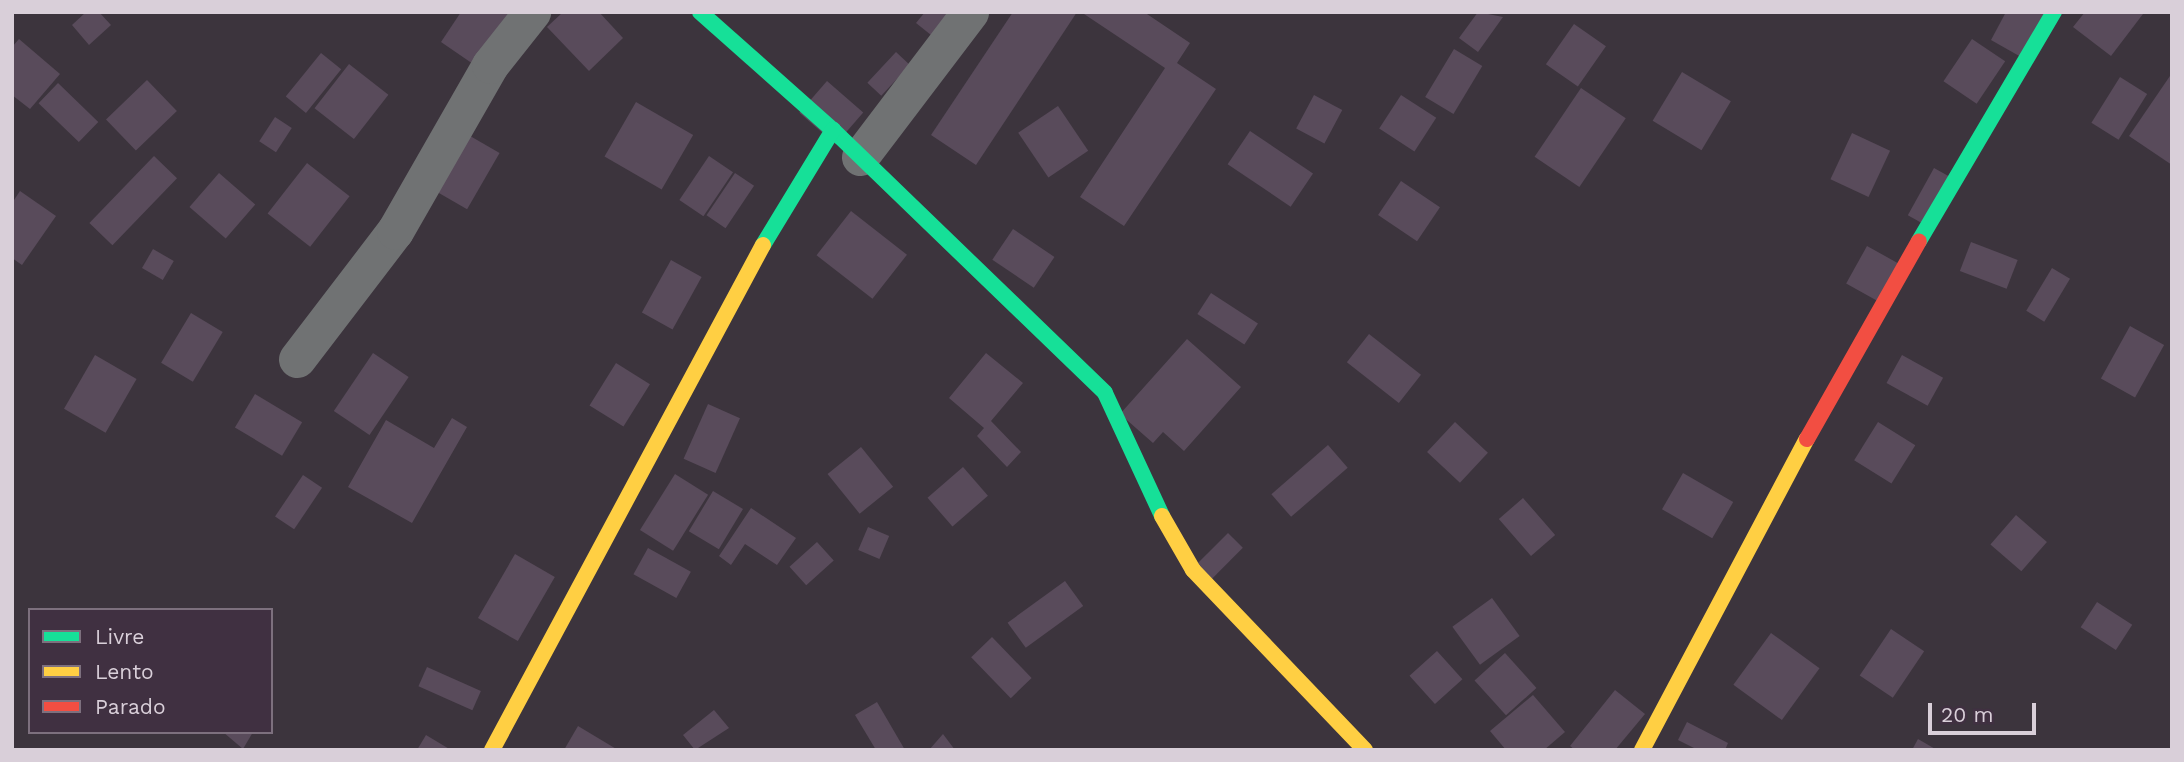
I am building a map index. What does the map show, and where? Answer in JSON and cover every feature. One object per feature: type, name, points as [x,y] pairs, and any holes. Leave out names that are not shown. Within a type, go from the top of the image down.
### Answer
[{"type":"street","points":[[297,359],[395,231],[490,65],[532,12]]},
{"type":"street","points":[[700,12],[834,130],[1105,393],[1170,536],[1193,570],[1365,750]]},
{"type":"street","points":[[860,158],[970,12]]},
{"type":"street","points":[[1642,750],[1852,354],[2054,12]]},
{"type":"street","points":[[492,750],[793,188],[834,130]]},
{"type":"building","points":[[86,12],[99,12],[111,25],[89,45],[72,25]]},
{"type":"building","points":[[461,12],[512,12],[476,66],[441,42]]},
{"type":"building","points":[[563,12],[599,12],[623,38],[589,71],[547,27]]},
{"type":"building","points":[[925,12],[949,12],[931,35],[916,23]]},
{"type":"building","points":[[1013,12],[1077,12],[976,165],[931,135]]},
{"type":"building","points":[[1081,12],[1144,12],[1190,43],[1177,63],[1216,89],[1124,226],[1080,197],[1165,68]]},
{"type":"building","points":[[1478,12],[1503,17],[1478,52],[1459,38]]},
{"type":"building","points":[[2006,12],[2046,12],[2021,57],[1991,40]]},
{"type":"building","points":[[2085,12],[2143,14],[2111,56],[2073,27]]},
{"type":"building","points":[[1574,24],[1606,46],[1578,87],[1546,64]]},
{"type":"building","points":[[19,39],[60,74],[30,109],[12,95],[12,47]]},
{"type":"building","points":[[1972,39],[2005,61],[1977,104],[1943,81]]},
{"type":"building","points":[[1454,49],[1482,66],[1453,114],[1425,97]]},
{"type":"building","points":[[896,52],[910,65],[881,96],[867,83]]},
{"type":"building","points":[[321,53],[341,69],[306,113],[286,97]]},
{"type":"building","points":[[349,64],[388,95],[354,139],[315,108]]},
{"type":"building","points":[[1682,72],[1731,101],[1702,150],[1653,121]]},
{"type":"building","points":[[2172,73],[2172,165],[2129,136]]},
{"type":"building","points":[[2120,77],[2147,94],[2119,140],[2091,123]]},
{"type":"building","points":[[147,80],[177,111],[136,151],[106,120]]},
{"type":"building","points":[[827,81],[863,112],[836,144],[799,113]]},
{"type":"building","points":[[58,83],[98,122],[79,142],[39,103]]},
{"type":"building","points":[[1581,88],[1626,118],[1579,187],[1535,157]]},
{"type":"building","points":[[1314,95],[1342,110],[1324,144],[1296,129]]},
{"type":"building","points":[[1401,95],[1436,118],[1414,151],[1379,129]]},
{"type":"building","points":[[636,102],[693,135],[662,190],[604,157]]},
{"type":"building","points":[[1058,106],[1088,151],[1048,178],[1018,133]]},
{"type":"building","points":[[275,117],[292,128],[276,152],[259,141]]},
{"type":"building","points":[[458,129],[500,153],[467,209],[426,185]]},
{"type":"building","points":[[1250,131],[1313,173],[1291,207],[1228,164]]},
{"type":"building","points":[[1852,133],[1890,151],[1869,197],[1830,179]]},
{"type":"building","points":[[154,156],[177,178],[112,245],[89,223]]},
{"type":"building","points":[[709,156],[733,172],[703,216],[679,200]]},
{"type":"building","points":[[307,163],[350,196],[310,247],[268,213]]},
{"type":"building","points":[[1934,168],[1950,177],[1924,224],[1908,215]]},
{"type":"building","points":[[219,173],[255,204],[226,238],[189,207]]},
{"type":"building","points":[[735,173],[754,186],[726,228],[706,215]]},
{"type":"building","points":[[1401,181],[1440,207],[1417,241],[1378,215]]},
{"type":"building","points":[[20,191],[56,216],[22,265],[12,258],[12,203]]},
{"type":"building","points":[[851,211],[907,255],[872,299],[817,255]]},
{"type":"building","points":[[1013,229],[1054,257],[1034,288],[992,260]]},
{"type":"building","points":[[1971,242],[2018,260],[2007,289],[1960,271]]},
{"type":"building","points":[[1867,246],[1901,265],[1880,303],[1846,284]]},
{"type":"building","points":[[153,249],[174,261],[163,280],[142,268]]},
{"type":"building","points":[[671,260],[702,277],[673,329],[642,312]]},
{"type":"building","points":[[2052,268],[2070,279],[2044,322],[2026,311]]},
{"type":"building","points":[[1211,293],[1258,323],[1244,344],[1197,314]]},
{"type":"building","points":[[191,313],[223,332],[193,382],[161,363]]},
{"type":"building","points":[[2130,326],[2164,345],[2135,397],[2101,378]]},
{"type":"building","points":[[1369,334],[1421,375],[1399,403],[1347,362]]},
{"type":"building","points":[[1187,339],[1241,387],[1184,451],[1163,432],[1153,443],[1120,414]]},
{"type":"building","points":[[373,353],[409,377],[370,435],[334,411]]},
{"type":"building","points":[[986,353],[1023,383],[991,421],[1021,452],[1007,467],[977,436],[984,428],[949,398]]},
{"type":"building","points":[[95,355],[137,379],[106,433],[64,409]]},
{"type":"building","points":[[1902,355],[1943,378],[1928,406],[1886,383]]},
{"type":"building","points":[[616,363],[650,384],[623,427],[590,405]]},
{"type":"building","points":[[255,394],[302,422],[282,456],[235,427]]},
{"type":"building","points":[[708,404],[740,418],[716,473],[684,459]]},
{"type":"building","points":[[452,418],[467,427],[412,523],[348,487],[386,420],[434,448]]},
{"type":"building","points":[[1455,422],[1488,453],[1460,483],[1427,452]]},
{"type":"building","points":[[1878,422],[1915,445],[1891,483],[1854,460]]},
{"type":"building","points":[[1328,445],[1348,468],[1291,517],[1271,494]]},
{"type":"building","points":[[861,447],[893,487],[860,514],[828,474]]},
{"type":"building","points":[[963,467],[988,496],[952,527],[928,498]]},
{"type":"building","points":[[1683,473],[1733,502],[1712,538],[1662,509]]},
{"type":"building","points":[[675,474],[708,495],[673,551],[640,530]]},
{"type":"building","points":[[303,475],[322,488],[294,529],[275,516]]},
{"type":"building","points":[[713,491],[743,509],[719,549],[689,531]]},
{"type":"building","points":[[1523,498],[1555,535],[1531,556],[1499,519]]},
{"type":"building","points":[[751,508],[796,538],[777,565],[745,544],[731,565],[719,556]]},
{"type":"building","points":[[2016,515],[2047,542],[2021,571],[1990,544]]},
{"type":"building","points":[[868,527],[889,536],[879,559],[858,550]]},
{"type":"building","points":[[1228,533],[1243,548],[1203,588],[1188,573]]},
{"type":"building","points":[[817,542],[834,561],[806,585],[790,567]]},
{"type":"building","points":[[648,548],[691,572],[676,598],[633,574]]},
{"type":"building","points":[[515,554],[555,577],[518,641],[478,618]]},
{"type":"building","points":[[1065,581],[1083,606],[1026,648],[1008,623]]},
{"type":"building","points":[[1492,598],[1520,636],[1480,665],[1452,627]]},
{"type":"building","points":[[2097,602],[2132,625],[2116,650],[2081,627]]},
{"type":"building","points":[[1891,629],[1924,651],[1893,698],[1860,675]]},
{"type":"building","points":[[1771,633],[1820,668],[1782,720],[1733,685]]},
{"type":"building","points":[[992,637],[1032,678],[1011,698],[971,657]]},
{"type":"building","points":[[1437,651],[1462,679],[1435,704],[1410,676]]},
{"type":"building","points":[[1505,653],[1536,688],[1506,715],[1475,680]]},
{"type":"building","points":[[427,667],[481,691],[472,710],[418,686]]},
{"type":"building","points":[[1615,690],[1645,714],[1615,750],[1575,750],[1570,746]]},
{"type":"building","points":[[1533,695],[1565,732],[1544,750],[1506,750],[1490,731]]},
{"type":"building","points":[[877,702],[905,750],[876,750],[855,715]]},
{"type":"building","points":[[714,710],[729,728],[695,750],[683,735]]},
{"type":"building","points":[[1687,722],[1728,743],[1725,750],[1698,750],[1678,740]]},
{"type":"building","points":[[578,726],[618,750],[564,750]]},
{"type":"building","points":[[225,734],[252,734],[243,749]]},
{"type":"building","points":[[943,734],[955,750],[929,750]]},
{"type":"building","points":[[426,735],[451,750],[417,750]]},
{"type":"building","points":[[1918,739],[1937,750],[1912,750]]},
{"type":"traffic: fast","points":[[700,12],[833,130],[1105,393],[1162,516]]},
{"type":"traffic: fast","points":[[1919,241],[2054,12]]},
{"type":"traffic: fast","points":[[763,245],[833,130]]},
{"type":"traffic: slow","points":[[492,750],[763,245]]},
{"type":"traffic: slow","points":[[1642,750],[1807,439]]},
{"type":"traffic: slow","points":[[1162,516],[1193,570],[1365,750]]},
{"type":"traffic: jam","points":[[1807,439],[1919,241]]}]
